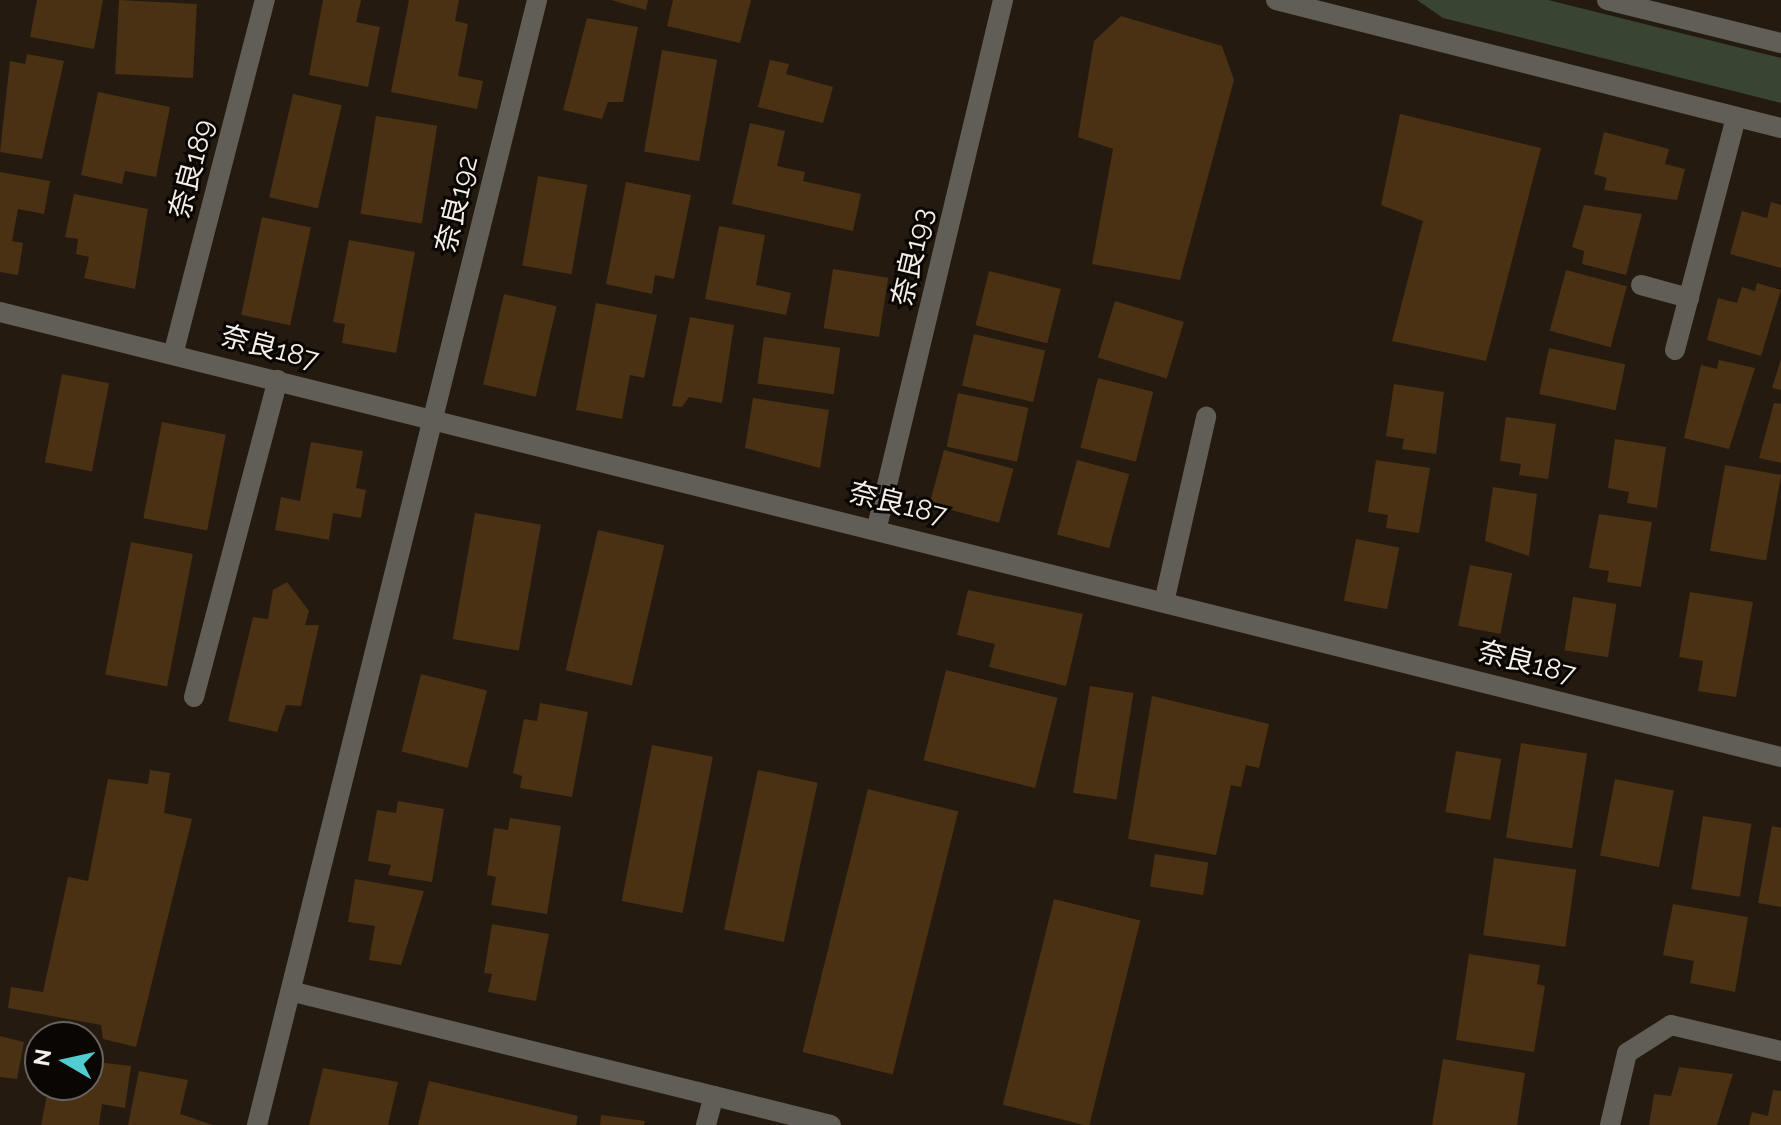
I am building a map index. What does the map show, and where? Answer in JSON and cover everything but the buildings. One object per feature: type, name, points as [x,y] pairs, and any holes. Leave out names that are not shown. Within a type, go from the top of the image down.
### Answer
[{"type":"street","name":"奈良189","points":[[174,351],[265,0]]},
{"type":"street","name":"奈良192","points":[[257,1125],[294,992],[431,421],[537,0]]},
{"type":"street","name":"奈良193","points":[[877,527],[1003,0]]},
{"type":"street","points":[[1276,0],[1781,128]]},
{"type":"street","points":[[1607,0],[1781,43]]},
{"type":"street","points":[[1675,350],[1736,117]]},
{"type":"street","points":[[1641,285],[1689,298]]},
{"type":"street","name":"奈良187","points":[[0,312],[174,351],[431,421],[1165,598],[1781,757]]},
{"type":"street","points":[[194,697],[278,380]]},
{"type":"street","points":[[1165,598],[1206,417]]},
{"type":"street","points":[[294,992],[831,1125]]},
{"type":"street","points":[[1610,1125],[1627,1053],[1671,1025],[1781,1051]]},
{"type":"street","points":[[706,1125],[714,1096]]},
{"type":"green space","points":[[1417,0],[1548,0],[1781,58],[1781,103],[1443,18]]}]
